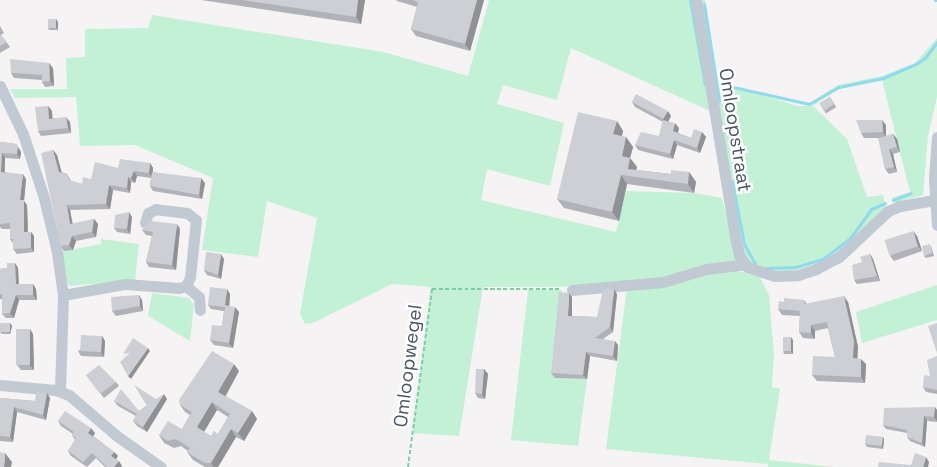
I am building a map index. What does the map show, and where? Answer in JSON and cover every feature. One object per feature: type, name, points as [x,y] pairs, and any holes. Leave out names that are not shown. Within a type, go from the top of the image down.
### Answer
[{"type":"street","name":"Omloopstraat","points":[[696,0],[736,241],[745,264]]},
{"type":"street","points":[[0,86],[18,121],[44,198],[63,295],[60,391]]},
{"type":"street","points":[[937,137],[934,200],[937,225]]},
{"type":"street","points":[[572,290],[663,282],[706,269],[745,264],[757,272],[772,275],[807,273],[839,257],[888,211],[900,206],[934,200]]},
{"type":"street","points":[[145,223],[153,210],[187,213],[196,220],[190,277],[186,286]]},
{"type":"street","points":[[63,295],[125,284],[179,288],[186,286]]},
{"type":"street","points":[[186,286],[199,297],[200,310]]},
{"type":"street","points":[[0,385],[60,391],[146,463],[161,467]]},
{"type":"path","name":"Omloopwegel","points":[[408,467],[432,289],[572,290]]},
{"type":"green space","points":[[489,0],[692,0],[710,111],[571,48],[557,100],[503,85],[497,104],[564,123],[550,186],[487,169],[481,200],[616,232],[626,191],[694,193],[722,198],[737,259],[734,263],[666,280],[558,287],[483,287],[459,436],[412,433],[431,287],[392,284],[313,323],[305,324],[300,314],[317,218],[267,201],[258,257],[202,250],[213,178],[135,145],[80,146],[76,97],[15,98],[10,89],[67,89],[66,58],[85,57],[85,29],[148,28],[152,15],[383,52],[468,76]]},
{"type":"green space","points":[[700,0],[705,0],[719,86],[742,88],[797,106],[812,106],[813,101],[838,85],[882,76],[915,63],[937,38],[937,97],[928,136],[923,195],[895,203],[891,198],[910,192],[882,80],[839,88],[813,106],[847,139],[867,197],[883,195],[886,207],[846,246],[820,263],[789,272],[757,269],[744,256]]},
{"type":"green space","points":[[101,239],[139,244],[135,280],[70,286],[66,280],[60,252],[101,244]]},
{"type":"green space","points":[[734,270],[760,277],[769,295],[774,354],[772,387],[780,389],[769,460],[834,467],[768,467],[768,464],[606,449],[627,288],[706,271]]},
{"type":"green space","points":[[937,285],[937,320],[862,343],[856,312]]},
{"type":"green space","points":[[528,290],[562,290],[555,378],[587,379],[578,446],[511,440]]},
{"type":"green space","points":[[152,293],[189,298],[194,305],[190,341],[148,316]]},
{"type":"building","points":[[243,0],[358,0],[356,17]]},
{"type":"building","points":[[412,0],[477,0],[465,44],[411,29],[418,2]]},
{"type":"building","points":[[48,19],[56,19],[56,28],[48,28]]},
{"type":"building","points":[[0,34],[7,42],[0,46]]},
{"type":"building","points":[[10,59],[49,63],[50,81],[42,82],[42,75],[11,73]]},
{"type":"building","points":[[636,94],[668,111],[664,119],[632,102]]},
{"type":"building","points":[[830,97],[834,104],[824,111],[820,103]]},
{"type":"building","points":[[48,106],[49,119],[66,117],[68,128],[38,131],[35,107]]},
{"type":"building","points":[[578,112],[617,121],[613,134],[626,137],[622,156],[630,158],[628,169],[671,174],[671,170],[689,172],[688,184],[621,175],[612,212],[557,199]]},
{"type":"building","points":[[663,120],[675,123],[673,131],[691,138],[694,129],[702,132],[697,148],[674,140],[670,154],[635,145],[641,132],[659,136]]},
{"type":"building","points":[[856,120],[882,120],[883,132],[861,133]]},
{"type":"building","points":[[893,134],[897,147],[889,149],[894,167],[885,169],[878,138]]},
{"type":"building","points":[[0,142],[16,144],[18,147],[17,154],[2,153],[1,172],[23,174],[20,200],[24,200],[24,232],[31,232],[31,248],[13,249],[13,239],[10,239],[10,223],[0,224]]},
{"type":"building","points":[[53,150],[59,172],[67,174],[69,180],[82,184],[83,177],[91,179],[95,162],[118,168],[120,159],[150,163],[149,173],[134,171],[131,178],[128,177],[127,188],[109,185],[106,204],[67,205],[70,224],[94,219],[92,232],[72,236],[69,245],[61,246],[41,153]]},
{"type":"building","points":[[152,172],[201,178],[199,195],[150,186]]},
{"type":"building","points":[[129,212],[127,229],[114,228],[115,215]]},
{"type":"building","points":[[150,221],[177,224],[172,265],[146,262],[153,232],[142,230]]},
{"type":"building","points":[[913,231],[918,246],[889,255],[884,240]]},
{"type":"building","points":[[930,244],[932,253],[924,256],[922,246]]},
{"type":"building","points":[[206,252],[221,254],[218,275],[204,270]]},
{"type":"building","points":[[870,254],[877,276],[854,280],[852,265],[862,262],[860,257]]},
{"type":"building","points":[[7,263],[15,263],[16,284],[33,284],[33,295],[16,295],[10,313],[2,314],[0,269],[7,268]]},
{"type":"building","points":[[210,287],[227,289],[225,305],[235,307],[229,343],[210,340],[212,325],[222,326],[225,307],[208,305]]},
{"type":"building","points":[[614,289],[610,327],[595,338],[615,341],[613,356],[586,352],[583,375],[551,373],[559,292],[569,293],[568,316],[597,317],[603,290]]},
{"type":"building","points":[[139,295],[140,306],[112,311],[111,297]]},
{"type":"building","points":[[844,296],[854,341],[853,358],[861,359],[861,377],[812,375],[813,356],[835,357],[827,322],[811,325],[811,333],[799,332],[800,311],[778,309],[779,301],[784,302],[784,298],[804,300],[804,304]]},
{"type":"building","points":[[0,323],[10,323],[10,332],[0,332]]},
{"type":"building","points":[[937,323],[937,353],[928,326]]},
{"type":"building","points":[[16,329],[30,329],[30,365],[16,365]]},
{"type":"building","points":[[81,335],[102,336],[101,352],[80,351]]},
{"type":"building","points":[[783,337],[791,337],[791,351],[783,351]]},
{"type":"building","points":[[133,338],[148,348],[128,376],[120,362],[130,353],[123,354]]},
{"type":"building","points":[[212,351],[234,364],[218,392],[252,411],[238,433],[231,429],[211,463],[205,463],[187,452],[190,448],[176,439],[168,441],[159,435],[168,421],[182,429],[192,412],[180,405],[179,400]],"holes":[[[212,402],[230,414],[218,434],[214,431],[211,436],[197,427]]]},
{"type":"building","points":[[937,356],[937,390],[923,387],[924,375],[930,376],[927,360]]},
{"type":"building","points":[[99,365],[116,382],[100,394],[86,375]]},
{"type":"building","points":[[476,369],[484,369],[482,394],[475,393]]},
{"type":"building","points":[[134,385],[156,399],[164,394],[143,427],[133,421],[137,414],[114,401],[121,389],[139,411],[147,406]]},
{"type":"building","points":[[36,392],[47,393],[43,415],[14,407],[10,437],[0,436],[0,398],[35,401]]},
{"type":"building","points":[[935,407],[934,417],[924,416],[922,443],[907,437],[907,430],[883,425],[884,408]]},
{"type":"building","points":[[65,411],[91,428],[88,433],[114,452],[111,456],[119,461],[114,467],[107,467],[92,453],[83,462],[68,451],[76,438],[72,435],[74,432],[58,421]]},
{"type":"building","points":[[866,435],[883,437],[882,446],[865,444]]},
{"type":"building","points":[[0,452],[5,453],[4,467],[0,467]]},
{"type":"building","points":[[915,453],[926,457],[923,467],[878,467],[879,462],[911,465]]},
{"type":"waterway","points":[[690,0],[705,85]]},
{"type":"waterway","points":[[704,4],[719,101]]},
{"type":"waterway","points":[[729,86],[809,104],[839,87],[883,78],[916,64],[925,58],[937,42]]},
{"type":"waterway","points":[[732,181],[744,244],[755,264]]},
{"type":"waterway","points":[[893,200],[911,193]]},
{"type":"waterway","points":[[766,268],[796,267],[823,259],[851,237],[871,209],[885,203]]}]
